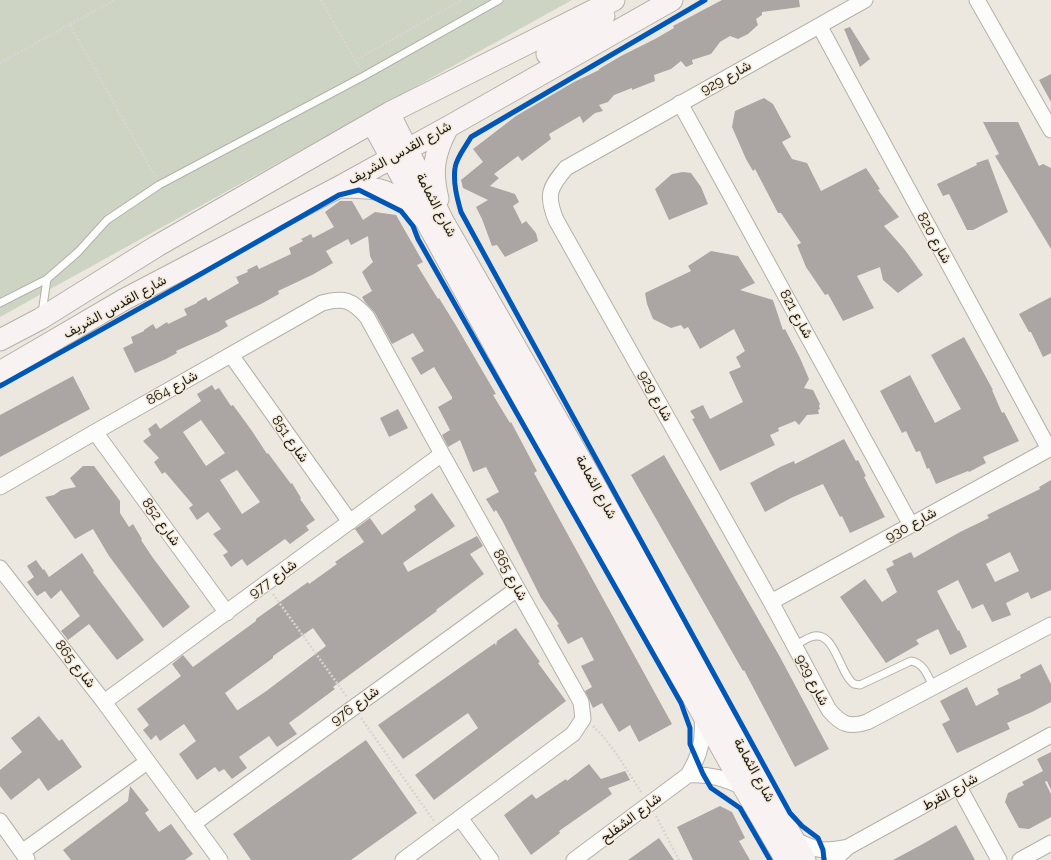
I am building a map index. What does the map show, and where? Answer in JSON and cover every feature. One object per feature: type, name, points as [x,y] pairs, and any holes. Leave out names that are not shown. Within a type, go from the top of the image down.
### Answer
[{"type":"street","name":"شارع القدس الشريف","points":[[0,340],[40,319],[157,246],[380,118],[614,0]]},
{"type":"street","points":[[399,148],[566,43],[598,21],[623,0]]},
{"type":"street","name":"شارع القدس الشريف","points":[[0,372],[125,299],[339,187],[399,148],[448,127],[672,0]]},
{"type":"street","name":"شارع 929","points":[[866,0],[566,168],[555,180],[550,192],[551,207],[560,227],[771,602],[829,710],[837,720],[847,724],[857,725],[867,722],[934,687],[1049,631]]},
{"type":"street","points":[[977,0],[1051,130]]},
{"type":"street","name":"شارع 820","points":[[820,27],[1050,449]]},
{"type":"street","name":"شارع 821","points":[[680,103],[911,525]]},
{"type":"street","name":"شارع الثمامة","points":[[380,118],[399,148],[435,222],[563,470],[786,860]]},
{"type":"street","points":[[339,187],[368,188],[383,191],[435,222],[434,162],[437,151],[448,127]]},
{"type":"street","name":"شارع الثمامة","points":[[435,222],[584,466],[804,860]]},
{"type":"street","name":"شارع 864","points":[[0,487],[322,303],[335,300],[348,301]]},
{"type":"street","name":"شارع 865","points":[[348,301],[358,307],[367,317],[581,702],[583,719]]},
{"type":"street","name":"شارع 851","points":[[231,355],[350,522]]},
{"type":"street","name":"شارع 852","points":[[95,432],[227,613]]},
{"type":"street","name":"شارع 930","points":[[771,602],[1050,449]]},
{"type":"street","name":"شارع 977","points":[[104,702],[442,454]]},
{"type":"street","name":"شارع 865","points":[[0,568],[104,702],[220,860]]},
{"type":"street","name":"شارع 976","points":[[193,824],[517,589]]},
{"type":"street","name":"شارع الشفلح","points":[[574,860],[688,775],[696,761],[702,745],[702,713]]},
{"type":"street","points":[[403,860],[573,734],[583,719]]},
{"type":"street","name":"شارع القرط","points":[[834,860],[848,847],[1051,735]]},
{"type":"street","points":[[0,821],[25,856],[147,762]]},
{"type":"street","points":[[688,775],[703,774],[717,777],[731,781],[744,788]]},
{"type":"street","points":[[959,787],[999,860]]},
{"type":"street","points":[[460,818],[491,860]]},
{"type":"street","name":"شارع القرط","points":[[793,839],[816,850],[848,847]]},
{"type":"street","points":[[1020,860],[1051,843]]},
{"type":"lane","points":[[0,303],[47,279],[78,252],[107,220],[159,185],[364,76],[499,0]]},
{"type":"lane","points":[[40,319],[47,279]]},
{"type":"lane","points":[[794,646],[811,637],[822,636],[832,645],[847,677],[854,684],[860,685],[911,661],[922,665],[934,687]]},
{"type":"path","points":[[0,63],[114,0]]},
{"type":"path","points":[[321,0],[354,61],[364,76]]},
{"type":"path","points":[[354,61],[462,0]]},
{"type":"path","points":[[70,25],[159,185]]},
{"type":"path","points":[[266,584],[442,832]]},
{"type":"path","points":[[583,719],[602,734],[649,804],[679,860]]},
{"type":"green space","points":[[0,0],[572,0],[0,317]]},
{"type":"building","points":[[722,0],[799,0],[800,7],[762,12],[762,15],[756,19],[758,25],[748,34],[738,39],[730,36],[720,42],[711,54],[692,60],[693,64],[686,67],[681,61],[671,69],[654,75],[655,81],[614,95],[608,102],[599,105],[603,111],[595,113],[583,123],[580,116],[549,134],[551,139],[522,161],[518,156],[494,174],[499,178],[490,186],[515,194],[519,202],[513,206],[522,224],[526,221],[536,233],[538,241],[505,257],[497,245],[492,246],[476,207],[488,200],[463,188],[461,180],[483,162],[473,149],[516,116],[574,82],[655,39],[674,28],[673,26]]},
{"type":"building","points":[[850,27],[870,59],[860,67],[844,29]]},
{"type":"building","points":[[1051,74],[1051,102],[1039,80]]},
{"type":"building","points":[[764,98],[773,104],[791,137],[782,142],[792,159],[807,163],[821,191],[866,168],[880,189],[878,190],[899,217],[884,226],[905,250],[923,275],[898,293],[883,280],[880,267],[857,276],[874,308],[843,321],[828,294],[825,295],[806,267],[797,245],[801,243],[781,213],[778,213],[755,169],[753,171],[732,127],[735,111]]},
{"type":"building","points":[[983,122],[1018,122],[1039,166],[1043,164],[1051,168],[1051,249],[995,156],[999,154]]},
{"type":"building","points":[[988,159],[1008,212],[973,230],[967,230],[949,194],[943,196],[937,184],[977,165],[976,163]]},
{"type":"building","points":[[683,172],[691,173],[701,187],[708,204],[669,220],[655,189],[672,174]]},
{"type":"building","points":[[340,201],[352,201],[363,220],[375,212],[396,215],[423,262],[417,265],[455,324],[496,394],[493,395],[510,423],[511,422],[537,471],[534,473],[672,724],[639,742],[630,725],[619,732],[602,703],[593,708],[585,691],[592,687],[581,666],[594,660],[582,637],[568,644],[557,625],[559,624],[541,598],[503,522],[496,510],[494,512],[486,499],[499,492],[486,467],[473,472],[460,440],[448,447],[442,435],[450,430],[438,407],[452,399],[452,397],[434,367],[421,375],[411,358],[424,351],[413,333],[392,344],[375,313],[362,297],[372,291],[362,272],[373,262],[370,256],[368,236],[351,245],[348,239],[326,251],[333,263],[278,291],[279,294],[261,304],[225,321],[228,326],[218,332],[176,351],[177,353],[166,359],[135,373],[123,348],[133,343],[131,337],[144,331],[153,324],[156,329],[167,322],[168,324],[187,315],[184,309],[206,297],[208,301],[239,283],[236,277],[248,272],[247,270],[257,265],[259,269],[291,254],[289,248],[303,241],[301,239],[311,234],[313,238],[334,227],[325,212]]},
{"type":"building","points":[[711,251],[738,256],[755,283],[740,290],[773,300],[783,330],[785,329],[809,379],[804,388],[813,390],[820,404],[820,409],[818,410],[819,414],[807,415],[799,425],[795,421],[778,428],[779,431],[770,435],[775,445],[720,471],[692,419],[695,418],[690,411],[703,405],[710,419],[743,402],[729,372],[741,367],[736,357],[745,351],[734,329],[700,349],[688,327],[684,329],[681,325],[671,328],[653,319],[647,304],[645,293],[691,271],[688,266]]},
{"type":"building","points":[[1051,297],[1051,353],[1043,357],[1031,332],[1029,332],[1019,314]]},
{"type":"building","points":[[964,337],[993,390],[1002,413],[1004,412],[1019,441],[983,457],[986,463],[969,472],[968,471],[936,484],[929,468],[927,469],[920,451],[916,452],[906,431],[902,433],[880,391],[910,375],[935,423],[961,409],[931,355]]},
{"type":"building","points":[[73,376],[90,409],[0,457],[0,415]]},
{"type":"building","points":[[212,385],[215,390],[219,388],[231,406],[233,405],[252,431],[267,454],[268,453],[291,484],[292,483],[301,498],[300,499],[315,520],[306,526],[309,530],[290,544],[285,539],[247,566],[242,559],[231,567],[223,555],[228,552],[213,534],[221,529],[208,512],[197,520],[189,508],[193,505],[165,472],[162,474],[154,462],[159,458],[143,441],[151,435],[148,429],[156,423],[160,429],[201,401],[197,394]],"holes":[[[201,420],[225,453],[206,466],[183,432]],[[237,470],[260,502],[242,514],[220,480]]]},
{"type":"building","points":[[398,409],[408,428],[389,437],[380,418]]},
{"type":"building","points":[[844,439],[856,461],[858,460],[866,476],[864,477],[885,517],[850,533],[823,484],[791,498],[765,512],[750,483],[794,461],[795,464]]},
{"type":"building","points":[[664,455],[780,657],[829,749],[795,767],[744,670],[743,671],[631,475]]},
{"type":"building","points":[[83,466],[94,466],[120,501],[120,513],[129,527],[133,524],[142,539],[141,540],[153,558],[190,607],[163,628],[109,556],[93,529],[75,539],[45,497],[54,495],[61,490],[76,487],[70,478]]},
{"type":"building","points":[[1051,480],[1051,590],[1031,599],[1028,592],[1006,603],[1011,615],[992,622],[983,604],[972,609],[958,580],[937,591],[967,647],[950,655],[938,629],[916,640],[919,644],[886,663],[840,597],[865,579],[882,602],[897,592],[886,569],[894,565],[892,561],[911,552],[914,558],[960,532],[989,518],[987,515],[1040,489],[1039,487]],"holes":[[[1010,552],[1019,571],[995,582],[986,564]]]},
{"type":"building","points":[[432,493],[455,526],[403,563],[408,572],[477,536],[483,546],[470,554],[484,574],[436,610],[437,611],[333,687],[335,689],[289,723],[297,734],[277,747],[269,736],[239,757],[247,768],[232,779],[224,769],[219,772],[215,767],[197,780],[179,754],[196,741],[184,724],[160,741],[156,735],[151,740],[143,730],[149,725],[137,709],[181,676],[172,664],[183,655],[193,667],[256,621],[256,619],[308,582],[309,584],[337,564],[335,562],[364,542],[355,529],[370,518],[382,535],[416,510],[414,506]],"holes":[[[313,628],[326,646],[265,692],[238,710],[225,693],[273,658],[273,656]]]},
{"type":"building","points":[[82,553],[94,571],[93,572],[144,640],[117,660],[89,624],[68,640],[61,631],[80,616],[61,590],[51,599],[45,591],[37,596],[27,582],[34,577],[27,566],[36,560],[49,577]]},
{"type":"building","points":[[516,628],[540,662],[538,663],[566,701],[434,800],[415,775],[478,728],[468,713],[403,759],[378,725],[495,643],[496,646],[497,641]]},
{"type":"building","points":[[1041,664],[1051,684],[1051,702],[1007,723],[1010,729],[957,753],[942,724],[950,720],[940,701],[967,687],[976,706],[999,694],[997,689],[1021,678],[1020,675]]},
{"type":"building","points":[[39,716],[59,741],[62,739],[82,767],[48,791],[39,778],[11,800],[0,786],[0,770],[22,752],[11,738]]},
{"type":"building","points":[[366,740],[417,813],[351,860],[251,860],[233,834]]},
{"type":"building","points":[[1051,752],[1051,790],[1047,781],[1045,782],[1051,794],[1051,817],[1029,829],[1019,828],[1005,802],[1008,793],[1024,785],[1022,782],[1043,771],[1037,759]]},
{"type":"building","points":[[589,764],[601,779],[625,771],[630,780],[608,788],[612,794],[559,831],[560,833],[531,855],[504,815],[532,794],[536,799],[566,779],[567,781]]},
{"type":"building","points":[[130,786],[149,810],[145,813],[159,832],[171,824],[193,854],[185,860],[71,860],[63,850],[128,801]]},
{"type":"building","points":[[720,806],[732,812],[745,838],[739,841],[750,860],[693,860],[677,827]]},
{"type":"building","points":[[956,825],[975,860],[893,860],[921,845]]},
{"type":"building","points":[[659,838],[674,860],[628,860]]},
{"type":"cycle path","points":[[705,0],[471,137],[459,156],[456,164],[455,185],[461,212],[790,813],[802,826],[818,838],[823,850],[824,860]]},
{"type":"cycle path","points":[[0,386],[339,195],[359,190],[401,211],[413,226],[418,239],[681,703],[690,728],[690,744],[703,774],[711,788],[740,808],[770,860]]}]
